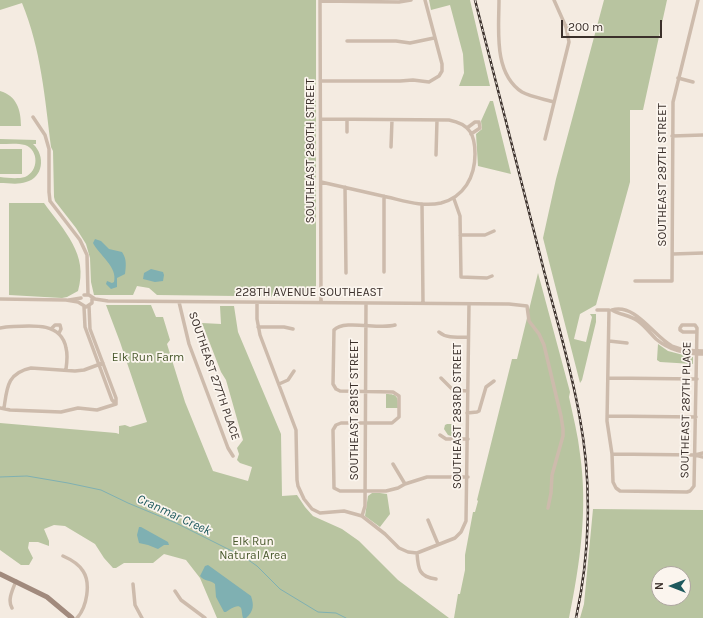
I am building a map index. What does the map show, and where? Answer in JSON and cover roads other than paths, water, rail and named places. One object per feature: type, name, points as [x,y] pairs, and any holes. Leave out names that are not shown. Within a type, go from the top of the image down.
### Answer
[{"type":"street","points":[[320,1],[399,2],[411,0]]},
{"type":"street","points":[[320,81],[413,80],[429,82],[439,76],[442,71],[442,64],[434,38],[426,0]]},
{"type":"street","points":[[499,0],[499,42],[505,71],[508,78],[518,89],[530,95],[554,102]]},
{"type":"street","points":[[545,139],[569,42],[566,27],[554,0]]},
{"type":"street","points":[[698,0],[703,1]]},
{"type":"street","name":"SOUTHEAST 287TH STREET","points":[[635,281],[672,281],[672,136],[674,95],[698,0]]},
{"type":"street","name":"SOUTHEAST 280TH STREET","points":[[320,1],[321,302]]},
{"type":"street","points":[[566,27],[574,24]]},
{"type":"street","points":[[347,41],[396,41],[410,43],[434,38]]},
{"type":"street","points":[[678,78],[693,82]]},
{"type":"street","points":[[33,117],[45,135],[49,149],[50,201],[84,246],[87,255],[88,283],[81,303]]},
{"type":"street","points":[[321,119],[455,121],[467,128],[474,137],[475,144],[475,163],[470,181],[454,199],[442,203],[422,204],[321,182]]},
{"type":"street","points":[[346,120],[347,132]]},
{"type":"street","points":[[392,120],[392,147]]},
{"type":"street","points":[[436,155],[437,120]]},
{"type":"street","points":[[467,128],[475,122],[479,122],[480,128],[471,134]]},
{"type":"street","points":[[672,136],[703,135]]},
{"type":"street","points":[[345,187],[346,273]]},
{"type":"street","points":[[384,196],[384,272]]},
{"type":"street","points":[[454,199],[460,216],[461,277],[487,278],[492,276]]},
{"type":"street","points":[[422,204],[423,303]]},
{"type":"street","points":[[460,234],[485,235],[494,231]]},
{"type":"street","points":[[672,254],[703,254]]},
{"type":"street","points":[[66,300],[84,296],[92,299],[90,329],[101,363],[112,400],[116,404],[97,410],[78,408],[61,412],[10,410],[2,408],[9,382],[20,372],[31,368],[79,370],[101,363]]},
{"type":"street","points":[[0,298],[66,300],[81,303],[84,307],[84,324],[101,363]]},
{"type":"street","name":"228TH AVENUE SOUTHEAST","points":[[92,299],[108,301],[509,304],[527,306],[529,322],[541,336],[544,345],[561,416],[563,436],[553,469],[551,496],[548,508]]},
{"type":"street","name":"228TH AVENUE SOUTHEAST","points":[[84,307],[108,301]]},
{"type":"street","name":"SOUTHEAST 277TH PLACE","points":[[179,302],[189,344],[228,448],[233,456]]},
{"type":"street","points":[[258,303],[258,327],[296,430],[298,486],[304,499],[312,508],[320,513],[344,511],[362,516],[385,534],[399,548],[408,552],[417,553],[438,544],[428,520]]},
{"type":"street","name":"SOUTHEAST 281ST STREET","points":[[362,516],[365,506],[366,303]]},
{"type":"street","name":"SOUTHEAST 283RD STREET","points":[[438,544],[455,538],[464,528],[467,518],[468,304]]},
{"type":"street","points":[[597,310],[620,310],[636,316],[672,346],[703,354]]},
{"type":"street","points":[[610,310],[607,416],[612,454],[695,455],[703,457]]},
{"type":"street","points":[[52,328],[55,325],[60,325],[61,329],[59,333]]},
{"type":"street","points":[[395,325],[386,327],[341,326],[336,327],[333,332],[333,384],[336,389],[340,391],[393,392],[398,394],[400,399],[400,415],[397,420],[389,424],[341,423],[336,425],[333,430],[333,485],[335,489],[340,491],[386,491],[432,477],[468,477]]},
{"type":"street","name":"SOUTHEAST 287TH PLACE","points":[[612,454],[613,482],[616,488],[620,491],[687,492],[693,489],[695,482],[697,379],[697,332],[697,327],[695,325],[682,325],[680,328],[683,332],[697,332]]},
{"type":"street","points":[[258,327],[284,327],[293,329]]},
{"type":"street","points":[[0,328],[52,328],[59,333],[66,347],[66,369]]},
{"type":"street","points":[[439,332],[447,336],[468,337]]},
{"type":"street","points":[[609,341],[627,343]]},
{"type":"street","points":[[697,352],[703,351]]},
{"type":"street","points":[[279,384],[288,380],[294,371]]},
{"type":"street","points":[[441,378],[453,390],[468,391]]},
{"type":"street","points":[[608,378],[697,379]]},
{"type":"street","points":[[467,413],[479,411],[486,387],[494,381]]},
{"type":"street","points":[[607,416],[696,417]]},
{"type":"street","points":[[440,435],[446,439],[468,439]]},
{"type":"street","points":[[695,455],[703,453]]},
{"type":"street","points":[[392,464],[405,484]]},
{"type":"street","points":[[417,553],[418,566],[421,573],[425,577],[436,580]]},
{"type":"street","points":[[63,556],[76,563],[85,574],[86,597],[84,608],[77,618]]},
{"type":"street","points":[[0,574],[47,596],[72,618]]},
{"type":"street","points":[[12,608],[10,599],[16,581]]},
{"type":"street","points":[[134,584],[134,599],[142,618]]},
{"type":"street","points":[[175,591],[181,600],[205,618]]},
{"type":"water","points":[[95,239],[101,241],[109,249],[122,252],[125,257],[125,274],[117,278],[117,287],[111,289],[106,284],[107,281],[112,283],[114,282],[113,271],[111,266],[93,243]]},
{"type":"water","points":[[151,269],[163,272],[163,281],[155,282],[143,279],[144,273]]},
{"type":"water","points":[[139,527],[168,542],[169,545],[164,545],[158,549],[139,543],[137,535]]},
{"type":"water","points":[[208,565],[251,596],[253,608],[251,613],[246,618],[243,618],[241,609],[238,606],[224,612],[216,597],[215,584],[203,579],[200,576],[205,566]]},
{"type":"waterway","name":"Cranmar Creek","points":[[0,477],[27,476],[101,490],[176,523],[244,557],[257,566],[280,589],[318,612],[336,613],[346,618]]},
{"type":"railway","points":[[475,0],[567,359],[580,419],[584,444],[588,494],[588,519],[587,544],[581,594],[576,618]]},
{"type":"park label","name":"Elk Run Farm","points":[[148,358]]},
{"type":"park label","name":"Elk Run Natural Area","points":[[253,549]]}]
